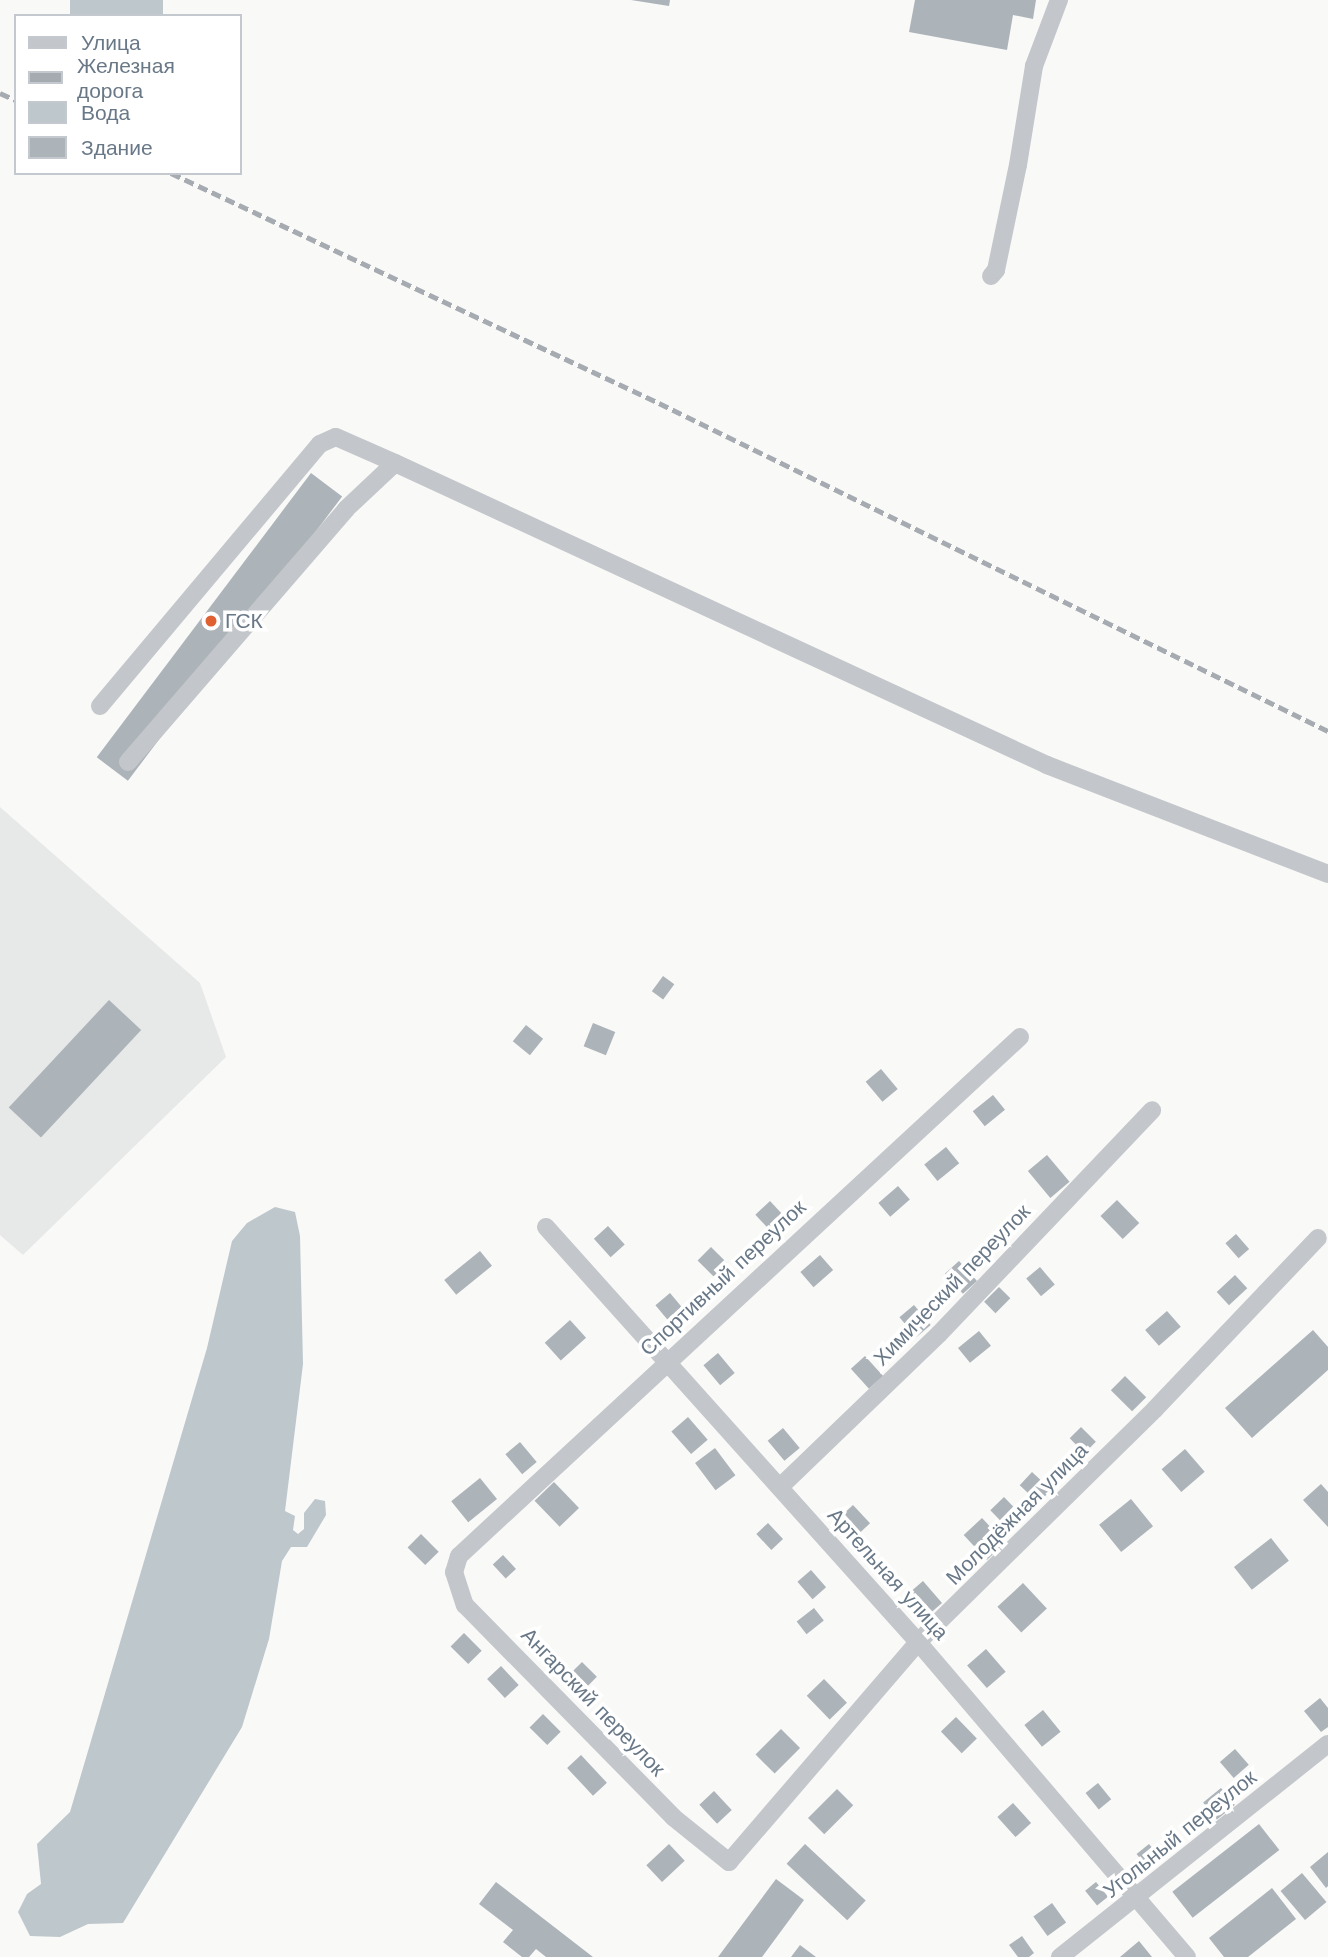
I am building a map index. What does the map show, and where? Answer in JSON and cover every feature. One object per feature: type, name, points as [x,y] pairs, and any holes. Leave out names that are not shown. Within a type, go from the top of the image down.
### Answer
[{"type":"street","points":[[991,276],[996,270],[1018,165],[1034,66],[1059,0]]},
{"type":"street","points":[[100,706],[320,444],[336,437],[1047,765],[1328,874]]},
{"type":"street","points":[[128,762],[346,509],[395,463]]},
{"type":"street","name":"Спортивный переулок","points":[[459,1556],[667,1360],[1020,1037]]},
{"type":"street","name":"Химический переулок","points":[[780,1488],[939,1334],[1152,1110]]},
{"type":"street","name":"Артельная улица","points":[[547,1227],[918,1642],[1187,1957]]},
{"type":"street","name":"Молодёжная улица","points":[[729,1862],[918,1642],[1155,1409],[1318,1238]]},
{"type":"street","name":"Ангарский переулок","points":[[459,1556],[454,1572],[465,1605],[673,1817],[729,1862]]},
{"type":"street","name":"Угольный переулок","points":[[1060,1957],[1328,1744]]},
{"type":"shaded area","points":[[0,807],[200,983],[226,1057],[23,1255],[0,1235]]},
{"type":"water","points":[[70,0],[163,0],[163,14],[70,14]]},
{"type":"water","points":[[275,1207],[295,1212],[300,1236],[303,1364],[285,1511],[295,1516],[293,1530],[298,1534],[304,1529],[304,1513],[315,1499],[325,1501],[326,1515],[307,1547],[291,1547],[282,1561],[269,1639],[242,1727],[123,1923],[88,1924],[60,1937],[30,1936],[18,1912],[27,1894],[41,1884],[37,1844],[70,1812],[207,1348],[232,1241],[247,1223]]},
{"type":"building","points":[[631,0],[670,0],[669,6]]},
{"type":"building","points":[[915,0],[1036,0],[1033,19],[1013,15],[1007,50],[909,32]]},
{"type":"building","name":"ГСК","points":[[311,473],[342,496],[128,781],[97,757]]},
{"type":"building","points":[[663,976],[674,984],[663,1000],[652,991]]},
{"type":"building","points":[[109,1000],[141,1030],[41,1138],[9,1108]]},
{"type":"building","points":[[593,1023],[615,1032],[606,1055],[584,1046]]},
{"type":"building","points":[[526,1025],[543,1039],[530,1055],[513,1041]]},
{"type":"building","points":[[881,1069],[898,1089],[882,1102],[866,1082]]},
{"type":"building","points":[[993,1095],[1005,1110],[985,1126],[973,1111]]},
{"type":"building","points":[[946,1147],[959,1163],[937,1181],[924,1165]]},
{"type":"building","points":[[1047,1155],[1069,1182],[1050,1198],[1028,1171]]},
{"type":"building","points":[[898,1186],[910,1200],[890,1217],[878,1203]]},
{"type":"building","points":[[1117,1200],[1139,1223],[1123,1239],[1100,1216]]},
{"type":"building","points":[[770,1201],[788,1220],[773,1234],[755,1215]]},
{"type":"building","points":[[608,1226],[625,1245],[611,1257],[594,1239]]},
{"type":"building","points":[[1236,1234],[1249,1249],[1239,1258],[1225,1243]]},
{"type":"building","points":[[711,1247],[730,1266],[717,1280],[698,1260]]},
{"type":"building","points":[[480,1251],[492,1266],[456,1295],[444,1280]]},
{"type":"building","points":[[820,1255],[833,1270],[813,1287],[800,1272]]},
{"type":"building","points":[[959,1261],[977,1281],[963,1294],[945,1274]]},
{"type":"building","points":[[1040,1267],[1055,1285],[1041,1296],[1026,1279]]},
{"type":"building","points":[[1235,1275],[1247,1288],[1229,1305],[1217,1292]]},
{"type":"building","points":[[999,1287],[1010,1298],[995,1313],[984,1302]]},
{"type":"building","points":[[670,1293],[687,1313],[672,1325],[655,1305]]},
{"type":"building","points":[[914,1305],[931,1325],[916,1337],[899,1317]]},
{"type":"building","points":[[1167,1311],[1181,1327],[1159,1346],[1145,1330]]},
{"type":"building","points":[[570,1320],[586,1338],[561,1361],[545,1343]]},
{"type":"building","points":[[1313,1330],[1328,1347],[1328,1370],[1252,1438],[1225,1408]]},
{"type":"building","points":[[979,1331],[991,1346],[970,1363],[958,1348]]},
{"type":"building","points":[[718,1353],[735,1373],[720,1385],[703,1365]]},
{"type":"building","points":[[865,1356],[883,1376],[869,1389],[851,1369]]},
{"type":"building","points":[[1125,1376],[1146,1397],[1132,1411],[1111,1390]]},
{"type":"building","points":[[688,1417],[708,1440],[691,1454],[671,1431]]},
{"type":"building","points":[[1081,1427],[1096,1442],[1085,1453],[1070,1438]]},
{"type":"building","points":[[783,1428],[800,1448],[784,1461],[768,1441]]},
{"type":"building","points":[[520,1442],[537,1462],[522,1474],[505,1454]]},
{"type":"building","points":[[715,1448],[735,1475],[715,1490],[695,1463]]},
{"type":"building","points":[[1185,1449],[1205,1472],[1181,1492],[1162,1469]]},
{"type":"building","points":[[1032,1472],[1051,1490],[1039,1503],[1020,1485]]},
{"type":"building","points":[[480,1478],[497,1499],[468,1522],[451,1501]]},
{"type":"building","points":[[554,1482],[579,1508],[560,1527],[535,1501]]},
{"type":"building","points":[[1321,1484],[1328,1492],[1328,1527],[1303,1500]]},
{"type":"building","points":[[1004,1497],[1025,1519],[1011,1532],[990,1510]]},
{"type":"building","points":[[1131,1499],[1153,1526],[1121,1552],[1099,1525]]},
{"type":"building","points":[[853,1505],[870,1523],[857,1536],[840,1517]]},
{"type":"building","points":[[982,1518],[1005,1543],[987,1560],[964,1535]]},
{"type":"building","points":[[768,1523],[783,1539],[771,1550],[756,1534]]},
{"type":"building","points":[[421,1534],[439,1552],[425,1565],[408,1547]]},
{"type":"building","points":[[1271,1538],[1289,1561],[1252,1590],[1234,1567]]},
{"type":"building","points":[[503,1555],[516,1569],[506,1578],[493,1565]]},
{"type":"building","points":[[811,1570],[826,1587],[813,1599],[797,1582]]},
{"type":"building","points":[[923,1581],[942,1603],[925,1618],[906,1596]]},
{"type":"building","points":[[1023,1583],[1047,1609],[1021,1632],[997,1607]]},
{"type":"building","points":[[814,1608],[824,1621],[807,1634],[797,1622]]},
{"type":"building","points":[[464,1633],[482,1651],[468,1664],[451,1646]]},
{"type":"building","points":[[986,1649],[1006,1672],[987,1688],[967,1665]]},
{"type":"building","points":[[582,1662],[597,1677],[586,1688],[571,1673]]},
{"type":"building","points":[[501,1666],[519,1685],[505,1698],[487,1679]]},
{"type":"building","points":[[824,1679],[847,1703],[830,1719],[807,1696]]},
{"type":"building","points":[[1320,1698],[1328,1708],[1328,1727],[1321,1732],[1304,1711]]},
{"type":"building","points":[[1043,1710],[1061,1732],[1042,1747],[1024,1725]]},
{"type":"building","points":[[543,1714],[561,1732],[547,1745],[530,1727]]},
{"type":"building","points":[[956,1717],[977,1739],[962,1753],[941,1732]]},
{"type":"building","points":[[781,1729],[800,1748],[775,1774],[756,1754]]},
{"type":"building","points":[[1235,1749],[1249,1765],[1234,1778],[1220,1762]]},
{"type":"building","points":[[581,1755],[607,1783],[593,1796],[567,1768]]},
{"type":"building","points":[[1098,1783],[1111,1799],[1099,1809],[1086,1793]]},
{"type":"building","points":[[1221,1788],[1235,1805],[1217,1820],[1203,1802]]},
{"type":"building","points":[[837,1789],[853,1805],[824,1834],[808,1818]]},
{"type":"building","points":[[714,1791],[732,1810],[717,1824],[699,1805]]},
{"type":"building","points":[[1013,1803],[1031,1823],[1015,1837],[997,1817]]},
{"type":"building","points":[[1259,1824],[1279,1850],[1193,1918],[1172,1892]]},
{"type":"building","points":[[669,1844],[685,1861],[662,1882],[646,1865]]},
{"type":"building","points":[[805,1844],[866,1901],[847,1920],[787,1864]]},
{"type":"building","points":[[1149,1844],[1162,1860],[1150,1870],[1137,1854]]},
{"type":"building","points":[[1328,1852],[1328,1886],[1326,1888],[1310,1867]]},
{"type":"building","points":[[1302,1873],[1326,1902],[1305,1920],[1281,1891]]},
{"type":"building","points":[[776,1879],[804,1900],[762,1957],[718,1957]]},
{"type":"building","points":[[496,1882],[593,1957],[546,1957],[536,1949],[529,1957],[522,1957],[503,1942],[513,1930],[479,1904]]},
{"type":"building","points":[[1096,1882],[1108,1897],[1097,1906],[1085,1891]]},
{"type":"building","points":[[1272,1888],[1296,1919],[1248,1957],[1224,1957],[1209,1938]]},
{"type":"building","points":[[1052,1903],[1066,1922],[1047,1936],[1033,1917]]},
{"type":"building","points":[[1022,1936],[1034,1953],[1029,1957],[1018,1957],[1009,1945]]},
{"type":"building","points":[[1139,1941],[1152,1957],[1120,1957]]},
{"type":"building","points":[[800,1945],[816,1957],[791,1957]]},
{"type":"railway","points":[[0,93],[14,99]]},
{"type":"railway","points":[[175,175],[659,403],[1328,731]]},
{"type":"place","name":"ГСК","points":[[211,621]]}]
